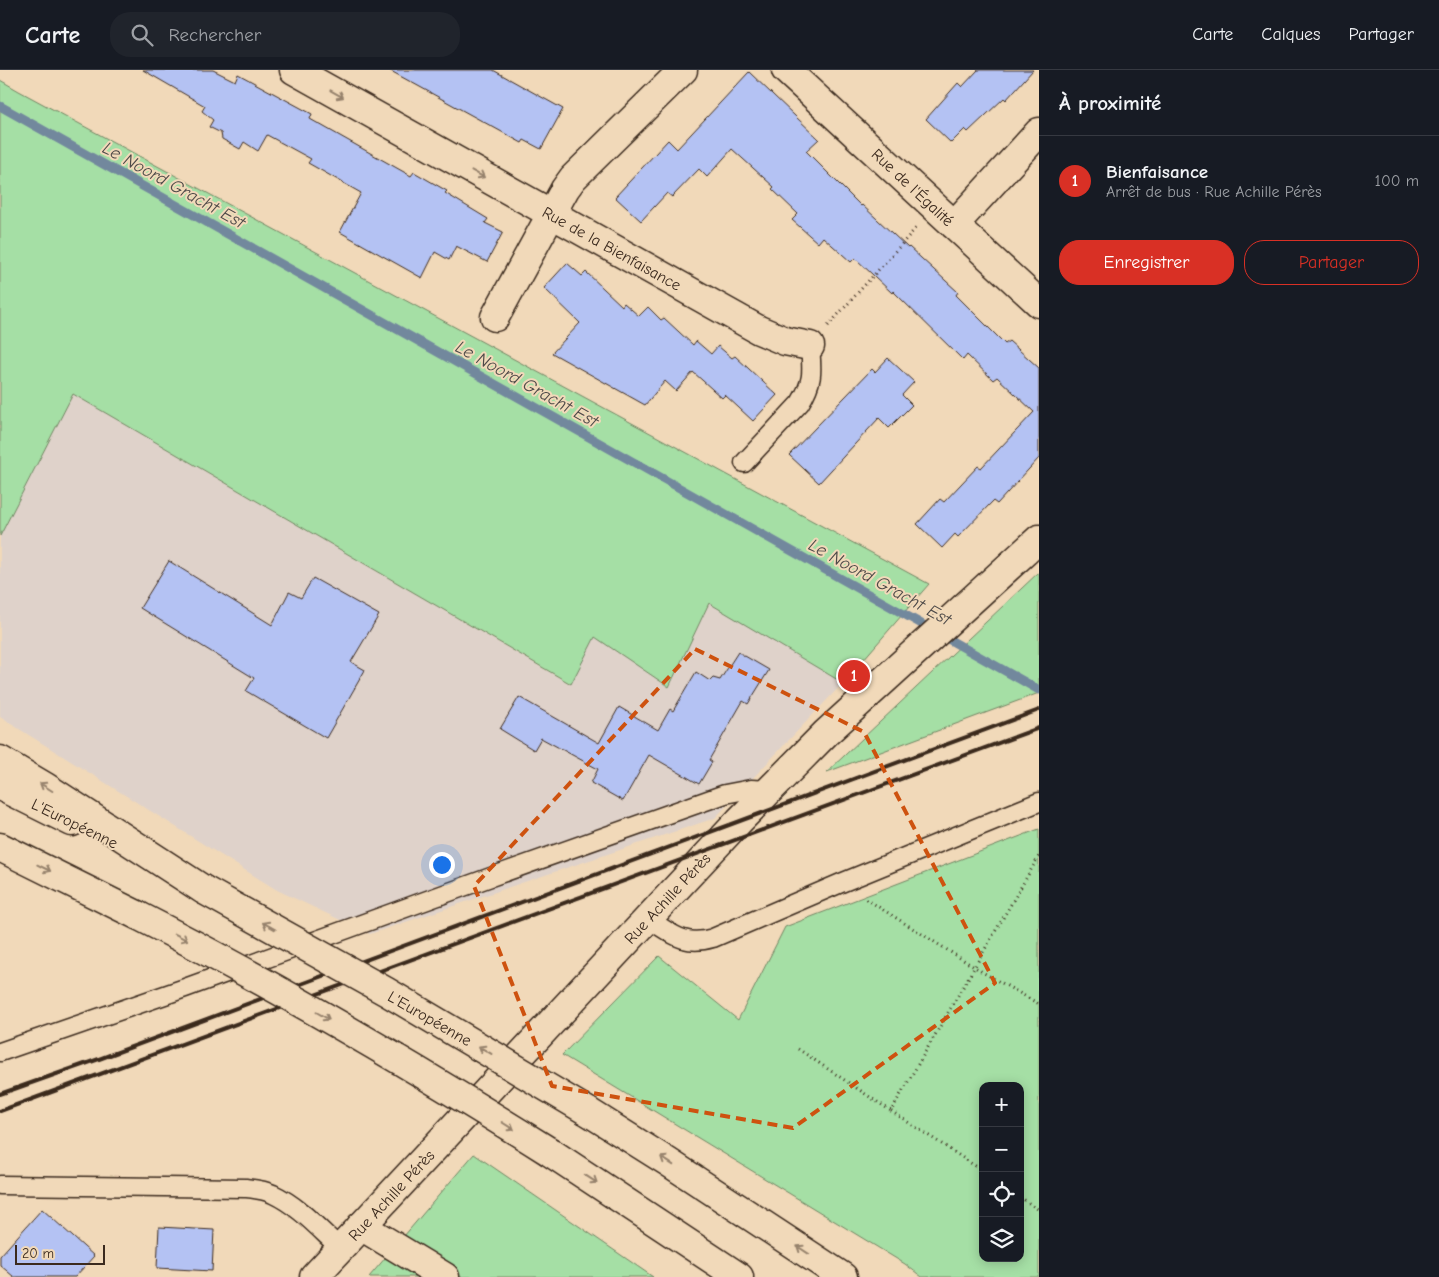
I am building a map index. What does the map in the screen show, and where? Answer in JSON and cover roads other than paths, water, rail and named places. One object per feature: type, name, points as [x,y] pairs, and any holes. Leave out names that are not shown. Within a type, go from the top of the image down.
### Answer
[{"type":"main road","name":"Rue de la Bienfaisance","points":[[294,70],[759,330],[785,341],[810,346]]},
{"type":"main road","points":[[494,317],[565,189],[580,169],[684,70]]},
{"type":"main road","name":"Rue de l'Égalité","points":[[786,70],[1039,303]]},
{"type":"main road","points":[[944,216],[1039,132]]},
{"type":"main road","name":"Rue Achille Pérès","points":[[314,1277],[712,849],[826,733],[1039,539]]},
{"type":"main road","points":[[0,760],[44,786],[204,890]]},
{"type":"main road","name":"L'Européenne","points":[[0,786],[204,890],[387,992],[587,1111],[843,1277]]},
{"type":"main road","points":[[0,847],[138,915],[231,964],[448,1088],[550,1152],[739,1277]]},
{"type":"main road","points":[[361,1226],[445,1277]]},
{"type":"lane","points":[[744,463],[800,403],[807,392],[811,384],[812,374],[810,346]]},
{"type":"lane","points":[[0,1052],[185,988],[725,794],[751,789],[770,790]]},
{"type":"lane","points":[[648,919],[679,938],[690,942],[699,942],[713,938],[840,883],[1039,802]]},
{"type":"lane","points":[[0,1185],[246,1188],[272,1194],[295,1208],[340,1249]]},
{"type":"waterway","name":"Le Noord Gracht Est","points":[[0,106],[1039,690]]},
{"type":"railway","points":[[0,1094],[1039,710]]},
{"type":"railway","points":[[0,1111],[1039,728]]},
{"type":"place","name":"Bienfaisance","points":[[854,676]]}]
